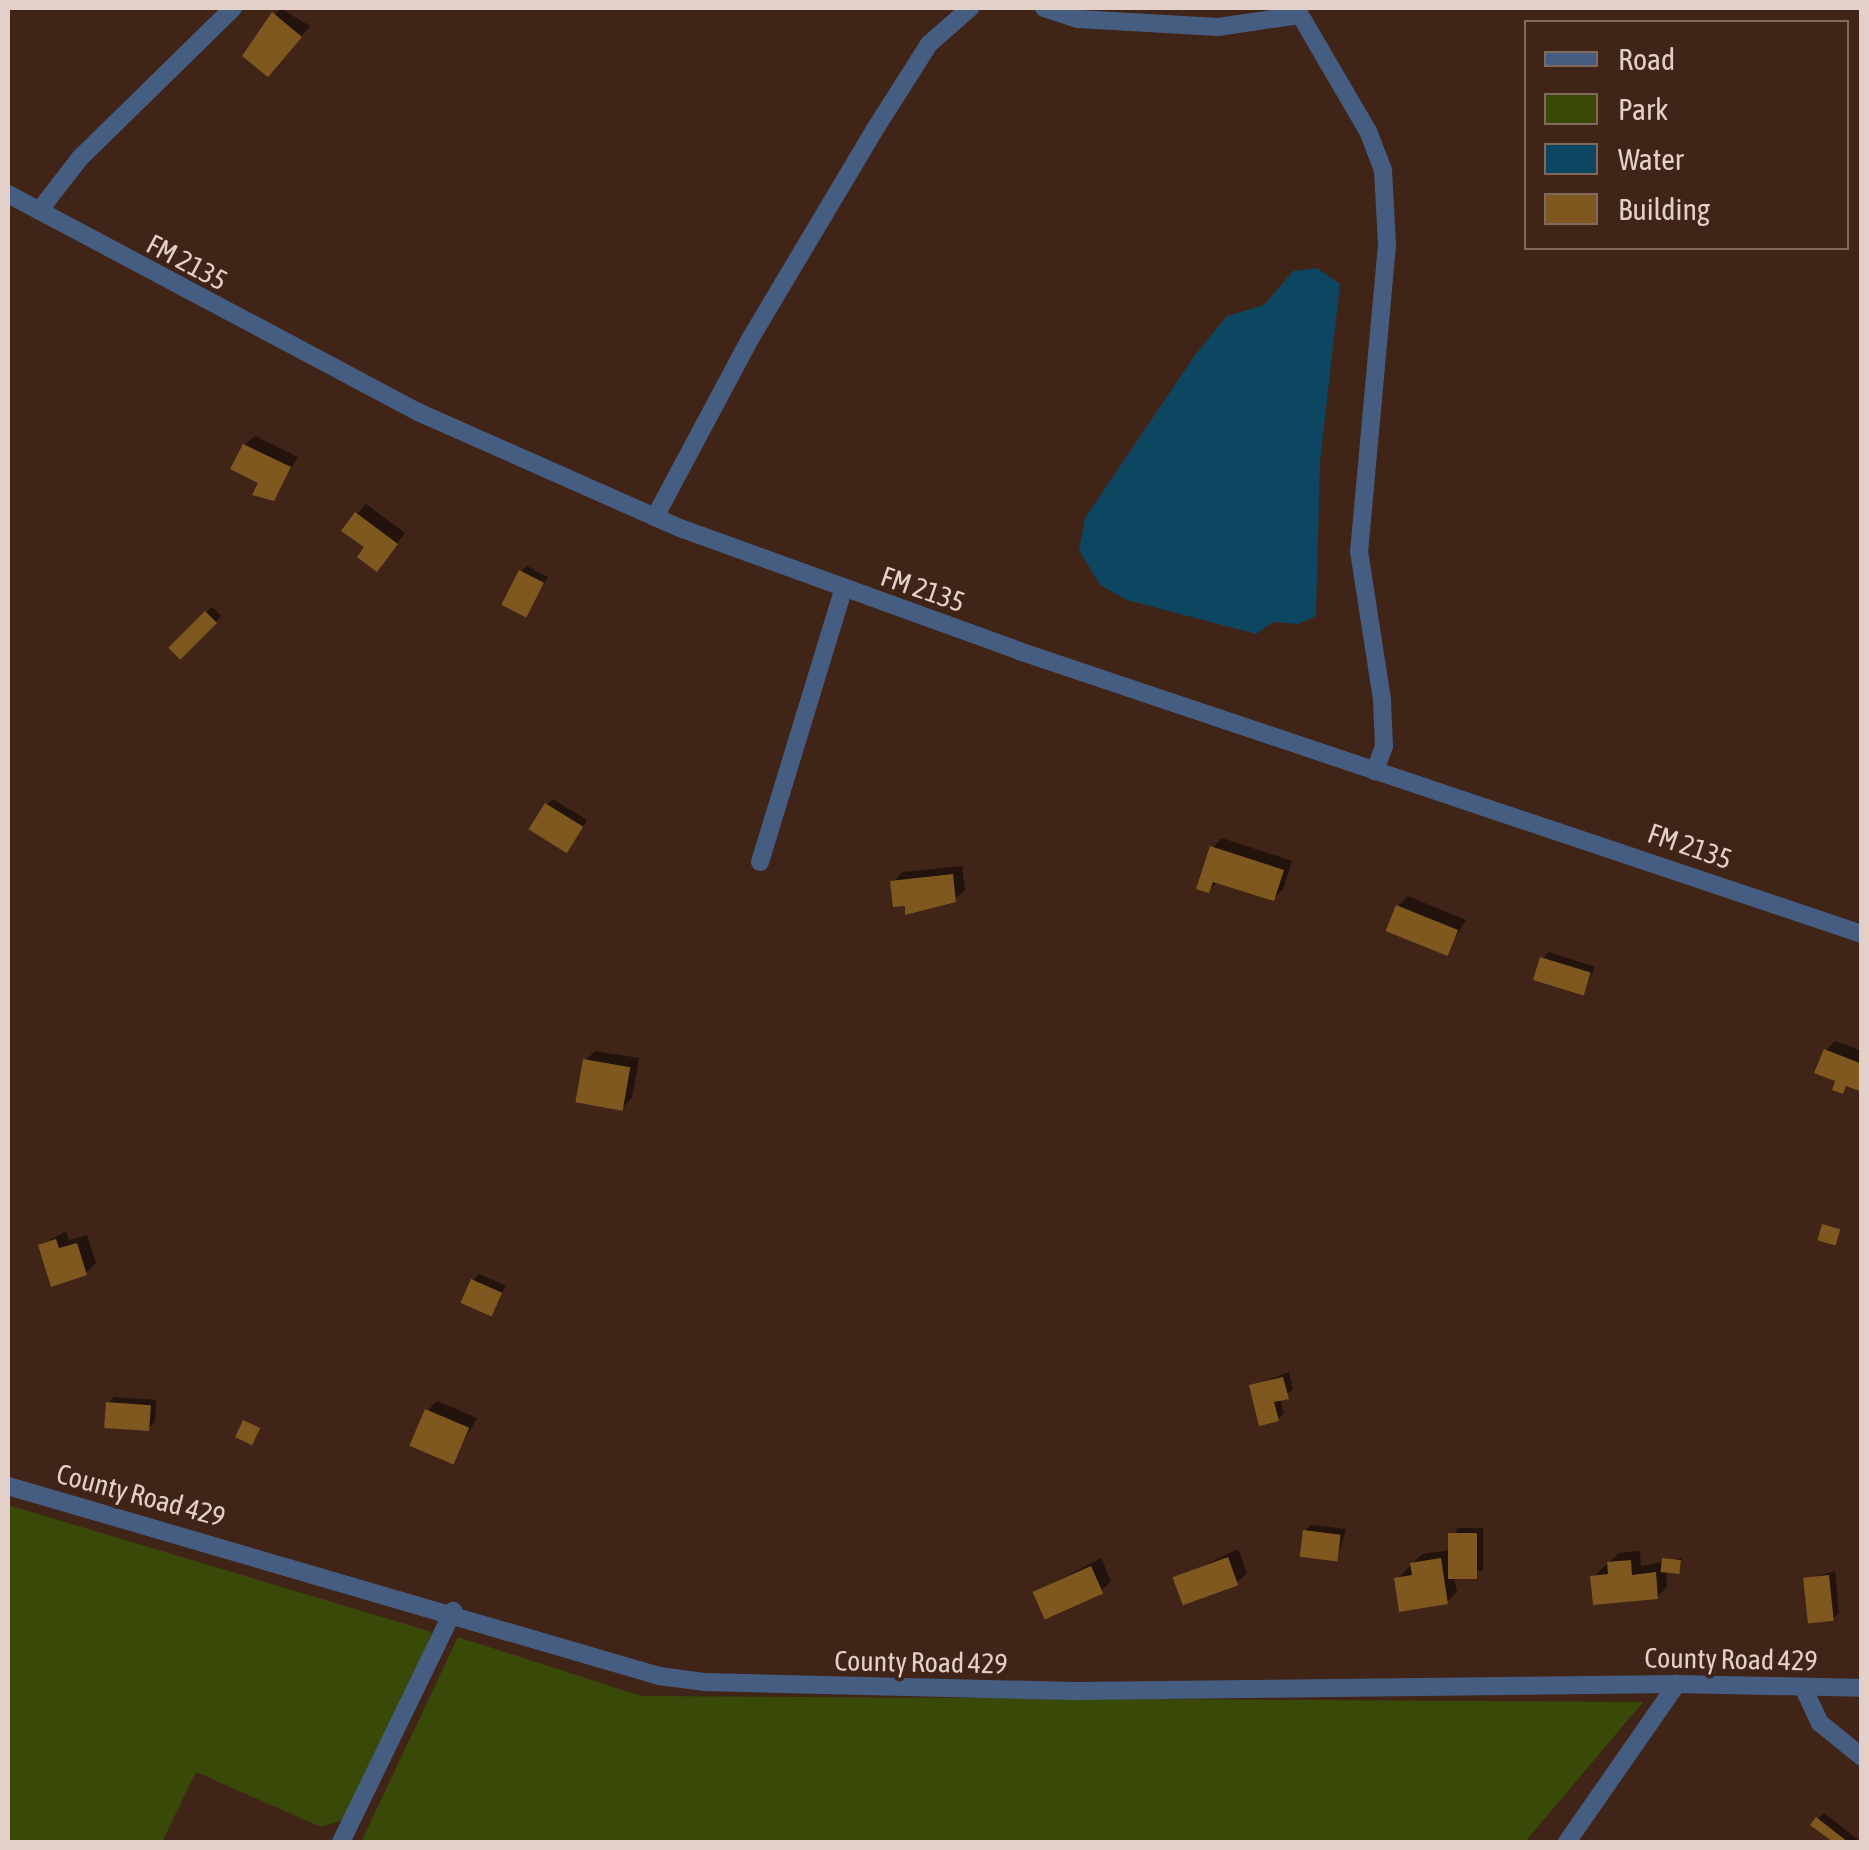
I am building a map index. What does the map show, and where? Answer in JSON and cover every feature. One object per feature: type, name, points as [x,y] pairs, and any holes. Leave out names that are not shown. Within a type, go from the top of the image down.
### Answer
[{"type":"street","points":[[39,212],[80,158],[233,8]]},
{"type":"street","points":[[655,517],[750,339],[877,126],[929,44],[970,8]]},
{"type":"street","points":[[1044,8],[1078,19],[1218,28],[1297,11],[1368,131],[1383,170],[1387,245],[1359,551],[1382,700],[1384,746],[1375,771]]},
{"type":"street","name":"FM 2135","points":[[11,203],[39,212],[418,412],[655,517],[843,590],[1862,934]]},
{"type":"street","points":[[760,862],[843,590]]},
{"type":"street","name":"County Road 429","points":[[8,1486],[453,1611],[659,1676],[768,1687],[1076,1691],[1677,1684],[1862,1688]]},
{"type":"street","points":[[341,1842],[453,1611]]},
{"type":"street","points":[[1568,1842],[1677,1684]]},
{"type":"street","points":[[1804,1689],[1820,1723],[1862,1757]]},
{"type":"green space","points":[[8,1505],[432,1632],[392,1733],[346,1819],[321,1827],[196,1772],[162,1842],[8,1842]]},
{"type":"green space","points":[[458,1637],[641,1696],[1643,1702],[1525,1842],[361,1842]]},
{"type":"water","points":[[1317,268],[1340,284],[1320,462],[1316,616],[1298,624],[1273,622],[1256,634],[1127,600],[1100,585],[1079,550],[1085,518],[1195,355],[1227,316],[1264,305],[1293,271]]},
{"type":"building","points":[[272,12],[302,37],[268,77],[242,56]]},
{"type":"building","points":[[243,444],[291,467],[274,501],[252,495],[258,483],[230,469]]},
{"type":"building","points":[[355,512],[398,544],[377,572],[357,557],[364,547],[341,531]]},
{"type":"building","points":[[519,570],[544,583],[526,617],[501,605]]},
{"type":"building","points":[[205,611],[217,623],[180,660],[168,648]]},
{"type":"building","points":[[545,803],[583,827],[567,853],[529,829]]},
{"type":"building","points":[[1210,846],[1284,870],[1274,901],[1213,882],[1209,893],[1196,889]]},
{"type":"building","points":[[953,874],[956,902],[905,915],[905,906],[893,907],[890,881]]},
{"type":"building","points":[[1396,905],[1458,930],[1448,956],[1386,931]]},
{"type":"building","points":[[1540,957],[1591,972],[1584,995],[1533,980]]},
{"type":"building","points":[[1824,1049],[1862,1064],[1862,1092],[1846,1086],[1843,1094],[1832,1090],[1835,1081],[1814,1073]]},
{"type":"building","points":[[583,1059],[630,1067],[623,1111],[575,1102]]},
{"type":"building","points":[[1822,1224],[1840,1229],[1836,1246],[1817,1240]]},
{"type":"building","points":[[56,1239],[59,1248],[77,1243],[87,1275],[51,1287],[38,1245]]},
{"type":"building","points":[[471,1279],[502,1293],[491,1317],[460,1303]]},
{"type":"building","points":[[1283,1377],[1289,1399],[1274,1402],[1279,1421],[1259,1426],[1249,1385]]},
{"type":"building","points":[[106,1402],[151,1405],[149,1431],[104,1428]]},
{"type":"building","points":[[425,1409],[469,1428],[454,1465],[409,1446]]},
{"type":"building","points":[[243,1420],[260,1428],[252,1445],[235,1437]]},
{"type":"building","points":[[1303,1530],[1341,1535],[1337,1561],[1300,1557]]},
{"type":"building","points":[[1448,1533],[1477,1533],[1477,1579],[1448,1579]]},
{"type":"building","points":[[1228,1557],[1238,1585],[1183,1605],[1173,1577]]},
{"type":"building","points":[[1441,1558],[1448,1604],[1399,1612],[1394,1578],[1412,1575],[1410,1563]]},
{"type":"building","points":[[1662,1558],[1681,1560],[1679,1574],[1661,1572]]},
{"type":"building","points":[[1631,1560],[1632,1575],[1656,1572],[1658,1599],[1593,1605],[1590,1576],[1608,1574],[1607,1562]]},
{"type":"building","points":[[1091,1566],[1103,1593],[1045,1619],[1033,1592]]},
{"type":"building","points":[[1829,1575],[1834,1621],[1808,1623],[1803,1578]]},
{"type":"building","points":[[1816,1817],[1848,1842],[1833,1842],[1810,1825]]}]
